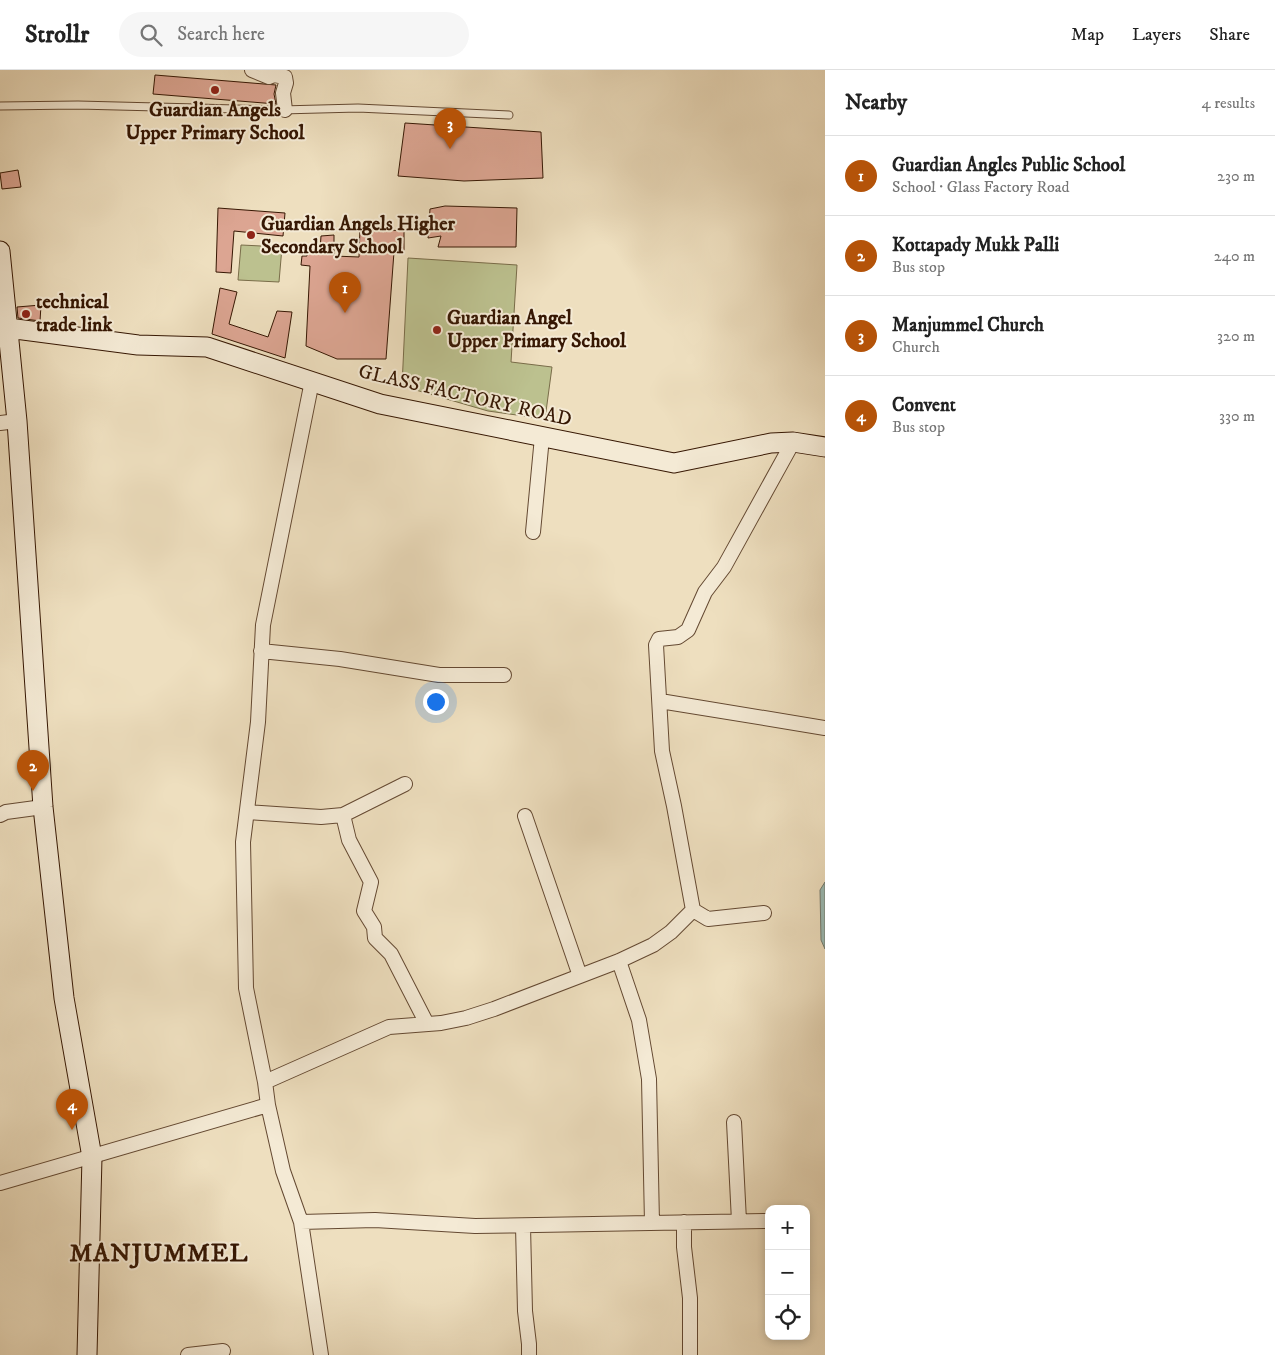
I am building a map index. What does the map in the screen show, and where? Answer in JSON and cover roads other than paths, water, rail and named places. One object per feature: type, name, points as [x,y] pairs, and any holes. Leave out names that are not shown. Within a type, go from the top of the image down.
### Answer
[{"type":"main road","points":[[0,252],[8,328],[9,422],[43,807],[64,998],[92,1157],[87,1355]]},
{"type":"main road","name":"GLASS FACTORY ROAD","points":[[8,328],[138,345],[207,347],[380,404],[674,463],[771,443],[793,442],[825,447]]},
{"type":"street","points":[[252,70],[269,77],[285,77],[286,83],[283,93],[285,110]]},
{"type":"street","points":[[312,381],[263,625],[258,722],[243,842],[246,988],[266,1082],[268,1105],[283,1171],[301,1222],[321,1355]]},
{"type":"street","points":[[533,532],[542,437]]},
{"type":"street","points":[[764,913],[708,919],[694,910],[662,751],[656,645],[659,639],[678,636],[688,630],[705,592],[724,567],[793,442]]},
{"type":"street","points":[[261,652],[340,659],[439,675],[504,675]]},
{"type":"street","points":[[660,701],[825,728]]},
{"type":"street","points":[[248,812],[286,813],[321,817],[343,814],[405,784]]},
{"type":"street","points":[[0,815],[6,812],[43,807]]},
{"type":"street","points":[[343,814],[350,840],[371,882],[364,911],[374,927],[375,938],[391,954],[427,1024]]},
{"type":"street","points":[[525,816],[580,976]]},
{"type":"street","points":[[266,1082],[389,1027],[466,1018],[619,961],[653,945],[671,932],[694,910]]},
{"type":"street","points":[[619,961],[639,1020],[648,1078],[652,1223]]},
{"type":"street","points":[[0,1183],[268,1105]]},
{"type":"street","points":[[734,1122],[739,1221]]},
{"type":"street","points":[[301,1222],[375,1220],[475,1226],[523,1226],[765,1220]]},
{"type":"street","points":[[684,1222],[684,1246],[690,1298],[690,1355]]},
{"type":"street","points":[[523,1226],[525,1311],[529,1355]]},
{"type":"street","points":[[188,1355],[223,1352]]},
{"type":"lane","points":[[0,106],[78,105],[285,110],[358,108],[509,116]]},
{"type":"water","points":[[825,882],[825,949],[821,940],[820,890]]},
{"type":"place","name":"Guardian Angels Upper Primary School","points":[[215,90]]},
{"type":"place","name":"Manjummel Church","points":[[450,149]]},
{"type":"place","name":"Guardian Angels Higher Secondary School","points":[[251,235]]},
{"type":"place","name":"Guardian Angles Public School","points":[[345,313]]},
{"type":"place","name":"technical trade link","points":[[26,314]]},
{"type":"place","name":"Guardian Angel Upper Primary School","points":[[437,330]]},
{"type":"place","name":"Kottapady Mukk Palli","points":[[33,791]]},
{"type":"place","name":"Convent","points":[[72,1130]]},
{"type":"district","name":"MANJUMMEL","points":[[159,1253]]}]
